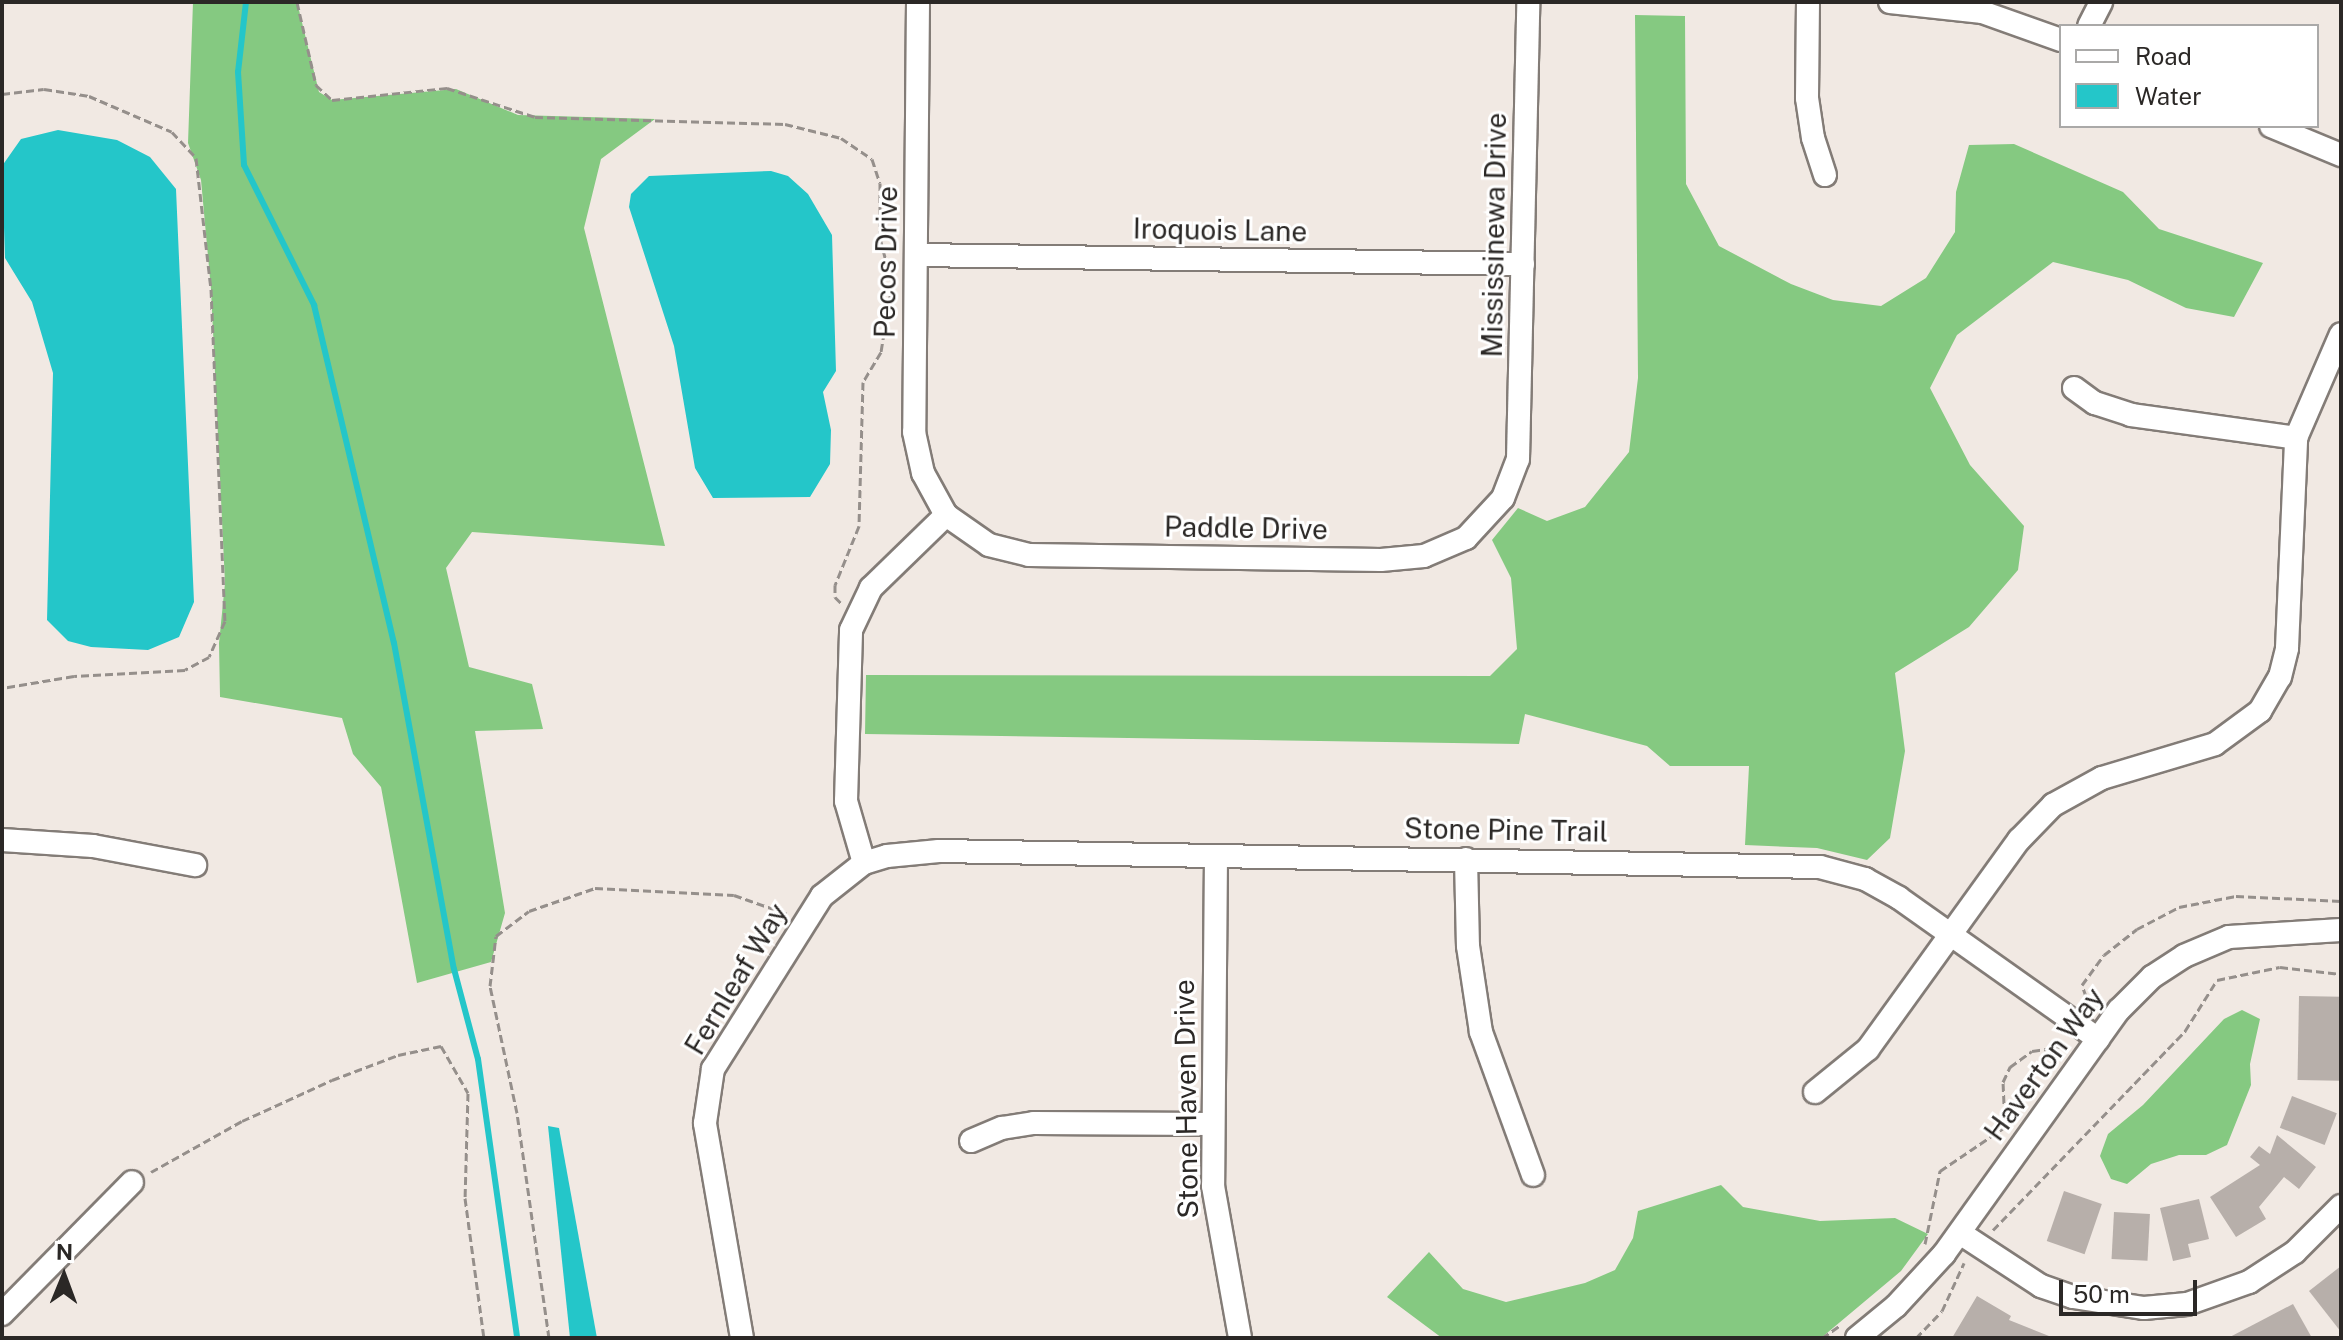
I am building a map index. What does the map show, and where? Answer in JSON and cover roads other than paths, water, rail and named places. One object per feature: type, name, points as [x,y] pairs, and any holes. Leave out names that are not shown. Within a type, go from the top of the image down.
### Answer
[{"type":"street","name":"Pecos Drive","points":[[918,2],[916,447],[928,485],[946,515]]},
{"type":"street","name":"Mississinewa Drive","points":[[1515,469],[1520,440],[1528,2]]},
{"type":"street","points":[[1808,2],[1807,98],[1813,138],[1825,175]]},
{"type":"street","points":[[1890,2],[1982,12],[2059,39]]},
{"type":"street","points":[[2090,24],[2101,2]]},
{"type":"street","points":[[2276,128],[2341,155]]},
{"type":"street","name":"Iroquois Lane","points":[[916,255],[1523,264]]},
{"type":"street","points":[[1815,1092],[1868,1049],[2019,840],[2053,805],[2102,778],[2215,744],[2260,711],[2280,677],[2287,648],[2296,438],[2341,334]]},
{"type":"street","points":[[2074,388],[2095,403],[2131,415],[2296,438]]},
{"type":"street","name":"Paddle Drive","points":[[946,515],[989,545],[1029,555],[1412,559],[1451,545],[1476,529],[1503,498],[1515,469]]},
{"type":"street","points":[[864,863],[846,801],[848,657],[857,612],[883,573],[946,515]]},
{"type":"street","points":[[2,840],[93,846],[195,865]]},
{"type":"street","name":"Stone Pine Trail","points":[[864,863],[939,851],[1820,867],[1880,887],[2098,1039]]},
{"type":"street","name":"Stone Haven Drive","points":[[1216,856],[1212,1124],[1217,1228],[1240,1338]]},
{"type":"street","points":[[1466,859],[1468,946],[1481,1032],[1533,1175]]},
{"type":"street","name":"Fernleaf Way","points":[[742,1338],[705,1123],[708,1089],[719,1055],[822,896],[864,863]]},
{"type":"street","name":"Haverton Way","points":[[1857,1338],[1969,1240],[2098,1039],[2145,983],[2199,948],[2248,933],[2341,930]]},
{"type":"street","points":[[971,1141],[1002,1128],[1034,1123],[1212,1124]]},
{"type":"street","points":[[2,1314],[132,1182]]},
{"type":"street","points":[[1969,1240],[2029,1279],[2073,1297],[2144,1308],[2187,1304],[2249,1282],[2295,1252],[2339,1213]]},
{"type":"water","points":[[58,130],[117,140],[150,157],[176,189],[194,602],[179,637],[148,650],[91,647],[68,641],[47,620],[53,373],[32,302],[5,258],[2,166],[21,139]]},
{"type":"water","points":[[771,171],[788,176],[808,194],[832,235],[836,371],[823,392],[831,430],[830,464],[810,497],[713,498],[695,468],[674,346],[629,207],[631,194],[649,176]]},
{"type":"water","points":[[548,1126],[559,1128],[597,1338],[570,1338]]},
{"type":"waterway","points":[[246,2],[238,72],[244,165],[314,305],[394,643],[454,969],[478,1059],[517,1338]]}]
